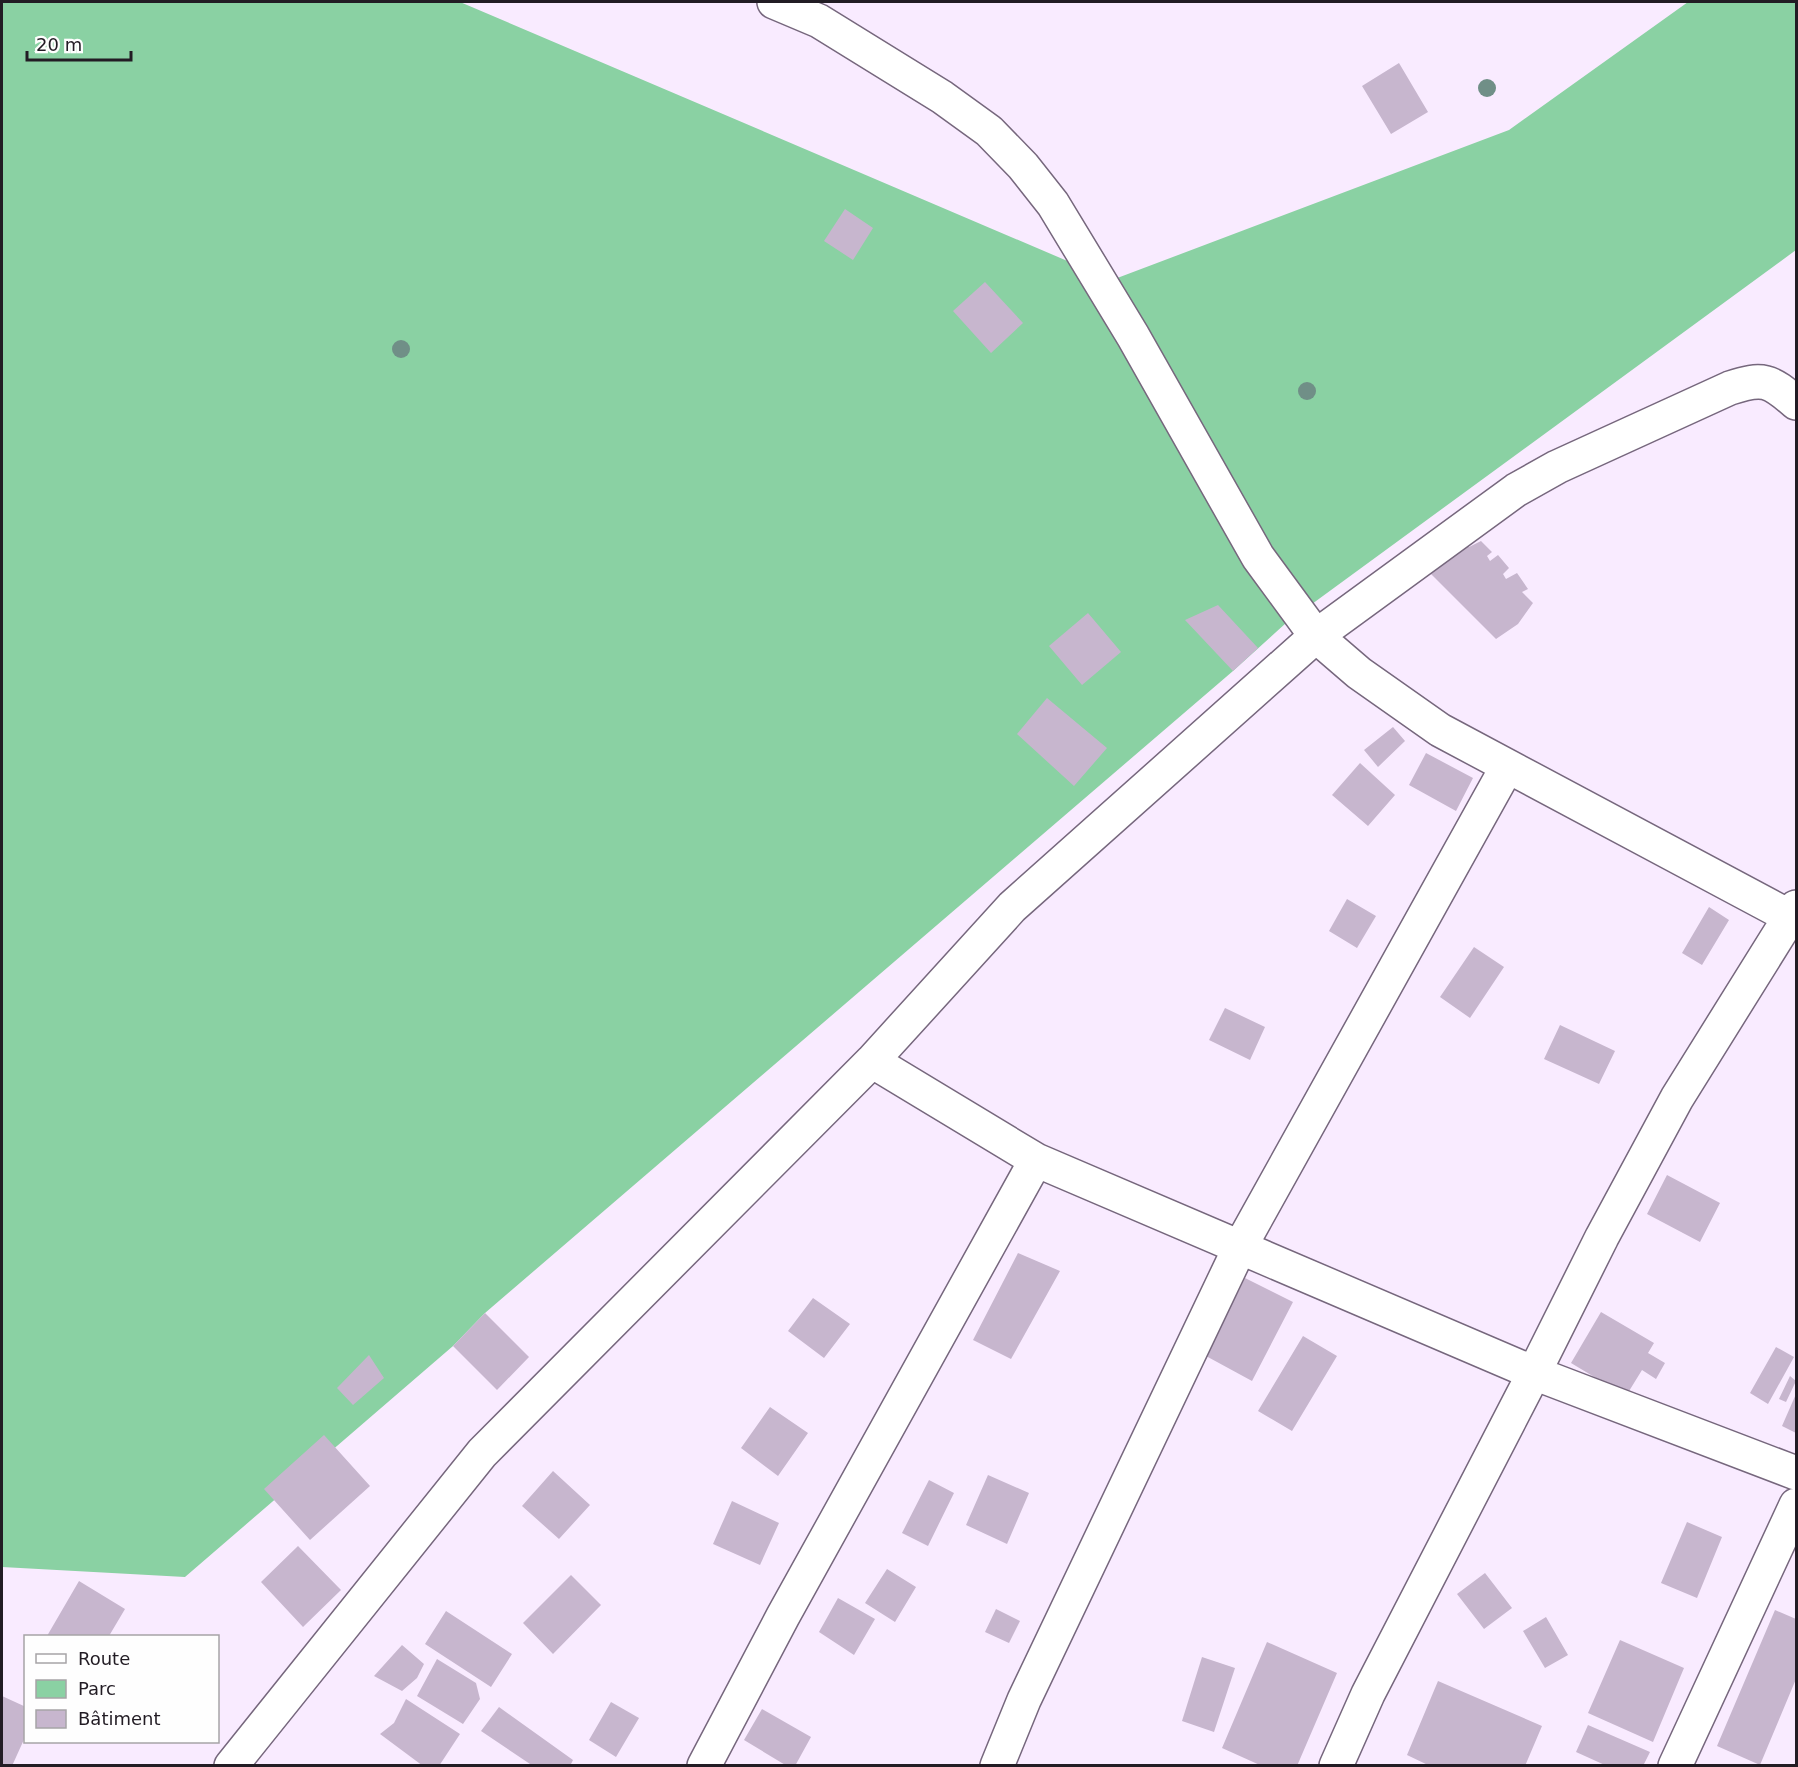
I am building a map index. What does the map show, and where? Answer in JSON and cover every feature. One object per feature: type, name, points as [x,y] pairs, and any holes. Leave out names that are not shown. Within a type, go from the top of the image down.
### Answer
[{"type":"street","points":[[774,2],[826,11],[989,131],[1023,166],[1053,204],[1138,346],[1258,557],[1316,636],[1359,673],[1440,730],[1507,767],[1552,788],[1795,915],[1677,1098],[1602,1237],[1368,1694],[1336,1766]]},
{"type":"street","points":[[231,1766],[482,1453],[872,1061],[1012,907],[1316,636],[1516,490],[1557,467],[1730,388],[1754,380],[1778,386],[1797,403]]},
{"type":"street","points":[[998,1766],[1024,1700],[1240,1247],[1507,767]]},
{"type":"street","points":[[872,1061],[1036,1160],[1534,1373],[1797,1473]]},
{"type":"street","points":[[704,1766],[783,1616],[1036,1160]]},
{"type":"street","points":[[1675,1766],[1797,1505]]},
{"type":"green space","points":[[2,2],[460,2],[1112,280],[1509,130],[1688,2],[1796,2],[1796,250],[1286,623],[485,1313],[453,1346],[185,1577],[2,1567]]},
{"type":"building","points":[[1399,63],[1428,112],[1391,134],[1362,86]]},
{"type":"building","points":[[845,209],[873,228],[853,260],[824,241]]},
{"type":"building","points":[[985,282],[1023,323],[991,353],[953,311]]},
{"type":"building","points":[[1463,537],[1469,547],[1481,541],[1492,552],[1487,556],[1490,561],[1498,555],[1509,568],[1503,574],[1506,579],[1517,573],[1528,589],[1522,592],[1533,603],[1518,624],[1496,639],[1425,568]]},
{"type":"building","points":[[1218,605],[1258,648],[1233,671],[1185,620]]},
{"type":"building","points":[[1088,613],[1121,652],[1082,685],[1049,646]]},
{"type":"building","points":[[1047,698],[1107,748],[1074,786],[1017,734]]},
{"type":"building","points":[[1393,727],[1405,741],[1378,767],[1364,750]]},
{"type":"building","points":[[1426,753],[1473,778],[1456,811],[1409,785]]},
{"type":"building","points":[[1360,763],[1395,795],[1368,826],[1332,795]]},
{"type":"building","points":[[1347,899],[1376,916],[1357,948],[1329,931]]},
{"type":"building","points":[[1709,907],[1729,920],[1702,965],[1682,953]]},
{"type":"building","points":[[1474,947],[1504,967],[1470,1018],[1440,997]]},
{"type":"building","points":[[1225,1008],[1265,1027],[1250,1060],[1209,1040]]},
{"type":"building","points":[[1560,1025],[1615,1051],[1599,1084],[1544,1059]]},
{"type":"building","points":[[1667,1175],[1720,1203],[1700,1242],[1647,1214]]},
{"type":"building","points":[[1018,1253],[1060,1271],[1011,1359],[973,1340]]},
{"type":"building","points":[[1245,1278],[1293,1302],[1252,1381],[1206,1356]]},
{"type":"building","points":[[813,1298],[850,1324],[824,1358],[788,1331]]},
{"type":"building","points":[[1601,1312],[1654,1343],[1648,1353],[1665,1363],[1656,1379],[1642,1370],[1626,1396],[1571,1363]]},
{"type":"building","points":[[485,1313],[529,1357],[497,1390],[453,1346]]},
{"type":"building","points":[[1303,1336],[1337,1356],[1292,1431],[1258,1411]]},
{"type":"building","points":[[1776,1347],[1794,1357],[1768,1404],[1750,1393]]},
{"type":"building","points":[[369,1355],[384,1378],[353,1405],[337,1388]]},
{"type":"building","points":[[1790,1376],[1796,1381],[1786,1402],[1779,1399]]},
{"type":"building","points":[[1796,1394],[1796,1433],[1782,1426]]},
{"type":"building","points":[[770,1407],[808,1433],[778,1476],[741,1448]]},
{"type":"building","points":[[324,1435],[370,1486],[310,1540],[264,1489]]},
{"type":"building","points":[[553,1471],[590,1505],[559,1539],[522,1506]]},
{"type":"building","points":[[988,1475],[1029,1493],[1007,1544],[966,1525]]},
{"type":"building","points":[[929,1480],[954,1493],[928,1546],[902,1533]]},
{"type":"building","points":[[732,1501],[779,1523],[760,1565],[713,1544]]},
{"type":"building","points":[[1687,1522],[1722,1537],[1697,1598],[1661,1583]]},
{"type":"building","points":[[298,1546],[341,1590],[303,1627],[261,1582]]},
{"type":"building","points":[[887,1569],[916,1587],[895,1622],[865,1603]]},
{"type":"building","points":[[1485,1573],[1512,1608],[1484,1629],[1457,1594]]},
{"type":"building","points":[[571,1575],[601,1605],[553,1654],[523,1623]]},
{"type":"building","points":[[79,1581],[125,1609],[110,1635],[48,1635]]},
{"type":"building","points":[[838,1598],[875,1619],[854,1655],[819,1632]]},
{"type":"building","points":[[996,1609],[1020,1621],[1009,1643],[985,1632]]},
{"type":"building","points":[[1775,1610],[1796,1619],[1796,1679],[1760,1765],[1717,1746]]},
{"type":"building","points":[[446,1611],[512,1654],[491,1687],[425,1644]]},
{"type":"building","points":[[1546,1617],[1568,1655],[1545,1668],[1523,1631]]},
{"type":"building","points":[[1620,1640],[1684,1668],[1653,1742],[1588,1713]]},
{"type":"building","points":[[1267,1642],[1337,1673],[1297,1766],[1262,1766],[1222,1748]]},
{"type":"building","points":[[402,1645],[424,1664],[417,1678],[402,1691],[374,1676]]},
{"type":"building","points":[[1202,1657],[1235,1668],[1214,1732],[1182,1721]]},
{"type":"building","points":[[437,1659],[476,1683],[480,1699],[463,1724],[417,1696]]},
{"type":"building","points":[[1438,1681],[1542,1726],[1525,1766],[1430,1766],[1407,1755]]},
{"type":"building","points":[[2,1696],[24,1706],[24,1739],[12,1766],[2,1766]]},
{"type":"building","points":[[406,1699],[460,1734],[439,1766],[423,1766],[380,1734],[394,1723]]},
{"type":"building","points":[[611,1702],[639,1718],[616,1757],[589,1740]]},
{"type":"building","points":[[499,1707],[573,1760],[570,1766],[533,1766],[481,1731]]},
{"type":"building","points":[[762,1709],[811,1737],[795,1766],[787,1766],[744,1740]]},
{"type":"building","points":[[1588,1725],[1650,1752],[1643,1766],[1607,1766],[1576,1752]]}]
